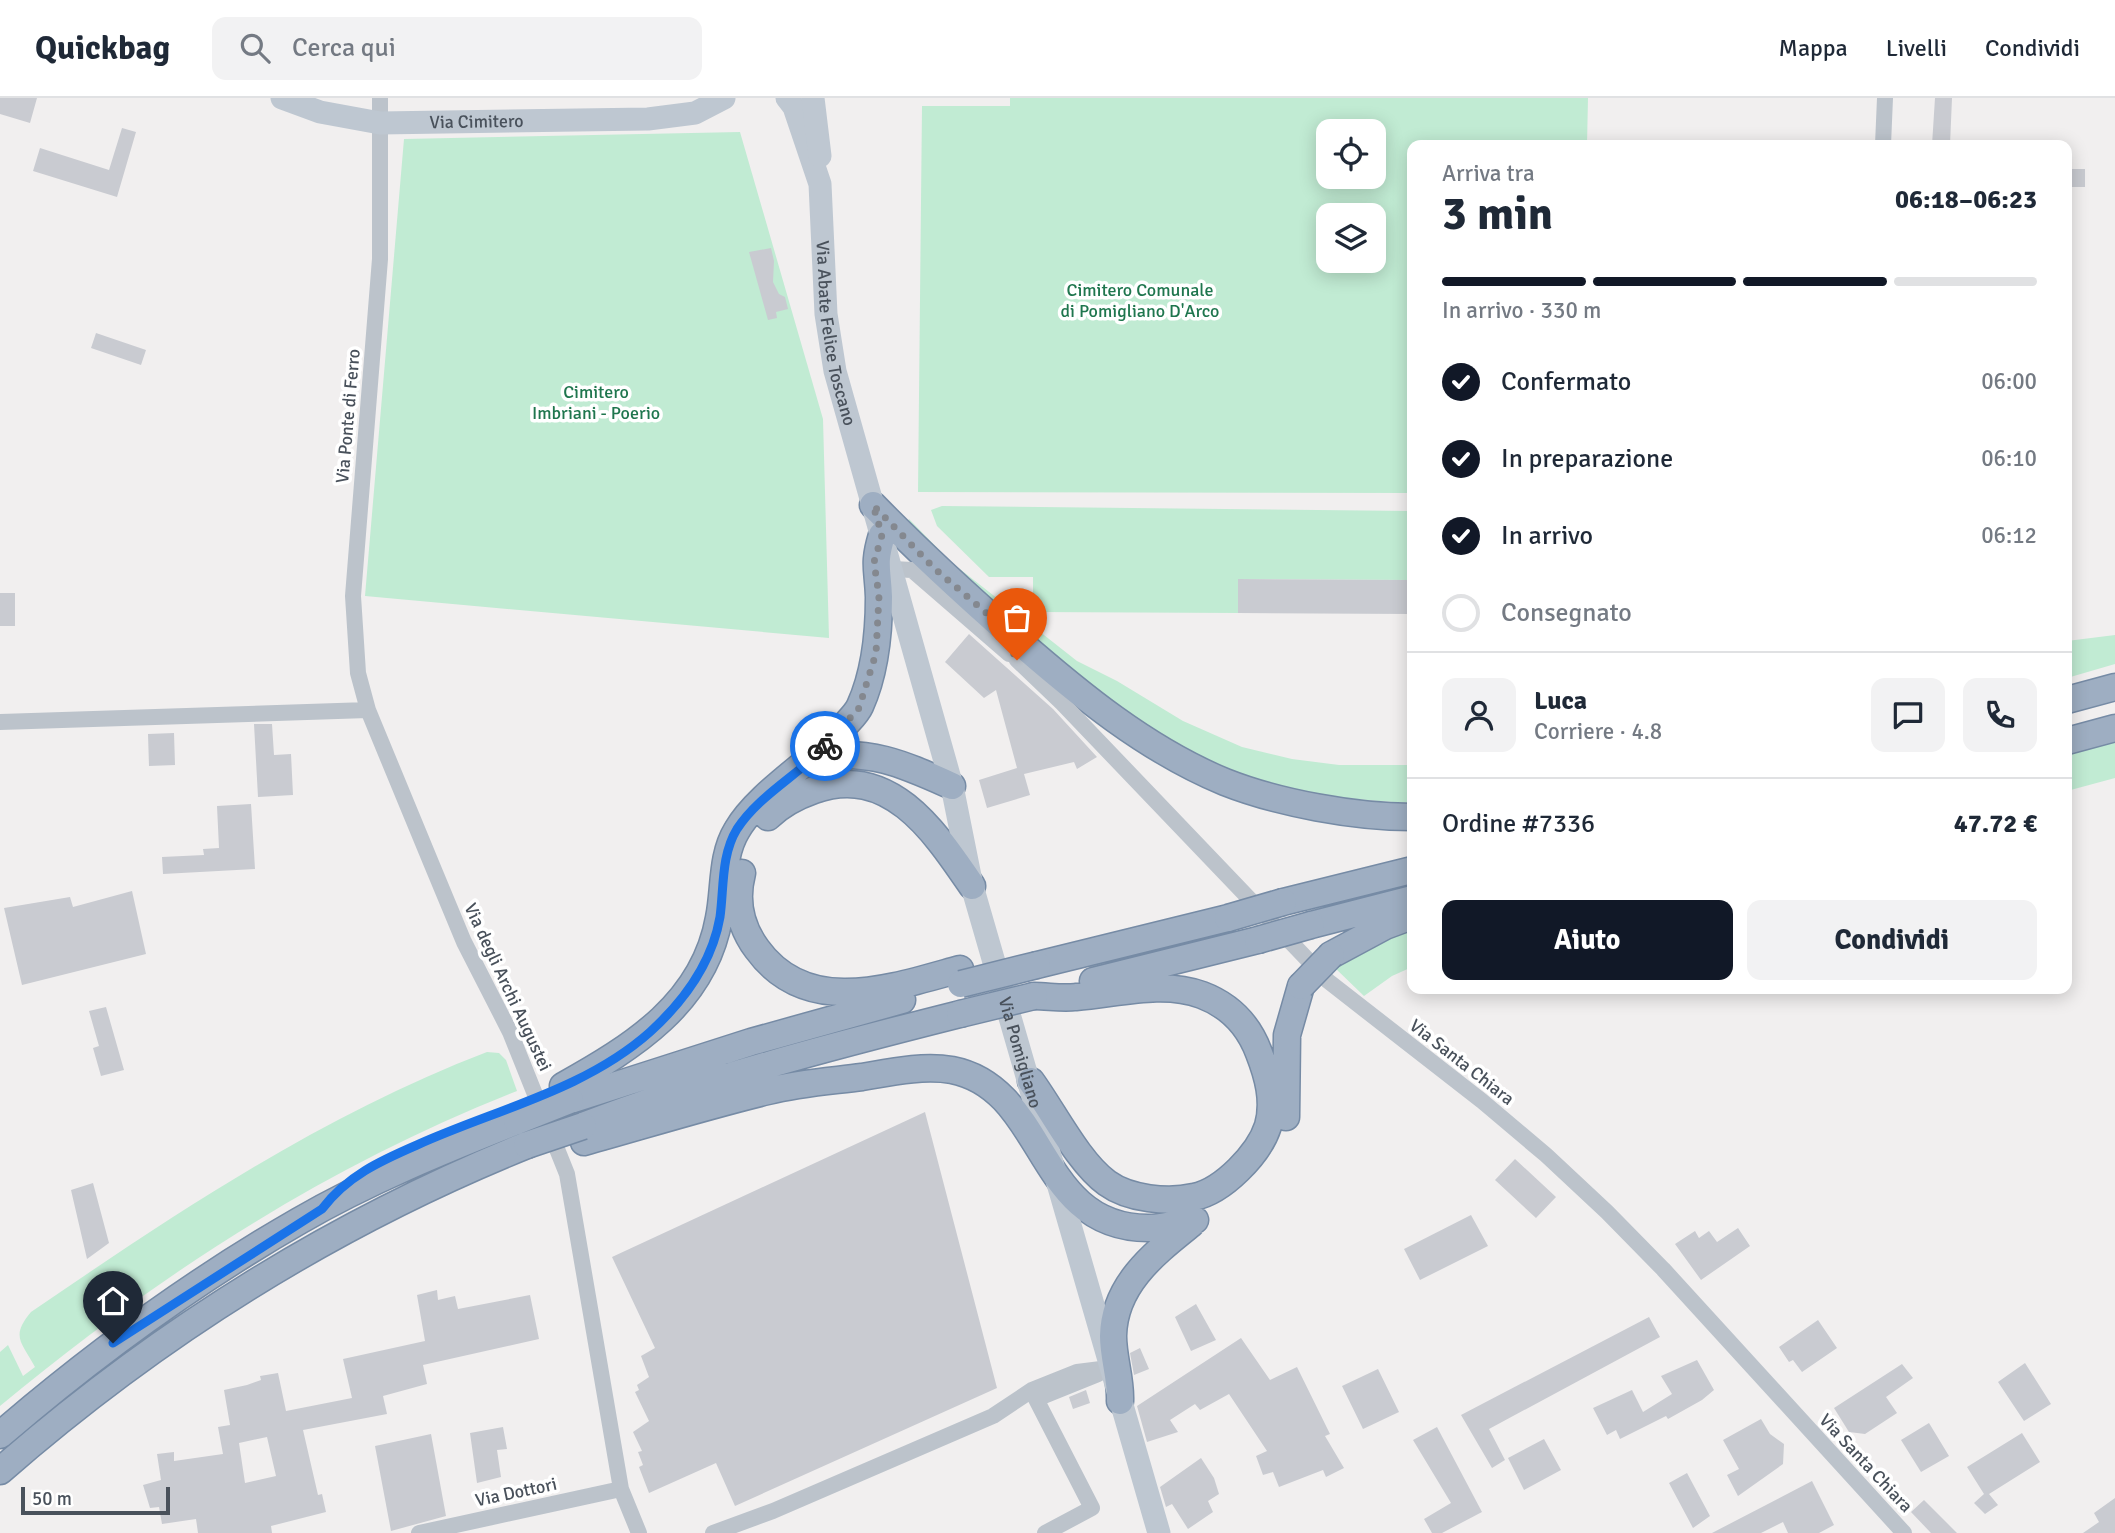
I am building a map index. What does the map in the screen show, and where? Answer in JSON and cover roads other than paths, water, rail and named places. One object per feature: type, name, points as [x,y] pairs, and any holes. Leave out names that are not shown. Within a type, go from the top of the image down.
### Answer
[{"type":"highway","points":[[873,505],[934,568],[998,623],[1113,717],[1164,751],[1226,782],[1283,799],[1356,812],[1407,817]]},
{"type":"highway","points":[[567,1093],[649,1033],[684,998],[700,974],[713,941],[719,918],[728,851],[736,831],[749,813],[816,757],[859,708],[876,653],[879,596],[874,562],[882,535]]},
{"type":"highway","points":[[2072,699],[2115,687]]},
{"type":"highway","points":[[2072,740],[2115,728]]},
{"type":"highway","points":[[816,757],[872,755],[897,761],[952,786]]},
{"type":"highway","points":[[961,976],[870,991],[810,990],[768,965],[747,936],[738,896],[747,849],[757,829],[791,799],[841,782],[860,784],[890,794],[934,832],[972,886]]},
{"type":"highway","points":[[0,1435],[113,1343],[322,1209],[515,1114],[567,1093],[751,1042],[961,976],[1036,958],[1117,931],[1187,928],[1407,871]]},
{"type":"highway","points":[[584,1134],[653,1099],[814,1051],[1407,900]]},
{"type":"highway","points":[[1120,1401],[1121,1382],[1113,1336],[1127,1286],[1144,1263],[1195,1220],[1243,1187],[1261,1167],[1286,1119],[1287,1035],[1301,986],[1331,956],[1385,926],[1407,918]]},
{"type":"highway","points":[[1031,1081],[1087,1162],[1106,1183],[1127,1193],[1166,1199],[1195,1197],[1222,1183],[1257,1148],[1268,1125],[1271,1099],[1266,1073],[1247,1026],[1202,995],[1170,989],[1073,998],[1034,996]]},
{"type":"highway","points":[[2,1471],[51,1426],[179,1331],[233,1294],[376,1212],[455,1174],[530,1153],[584,1134],[770,1090],[916,1069],[952,1070],[984,1082],[1008,1100],[1057,1180],[1091,1212],[1118,1224],[1148,1228],[1195,1220]]},
{"type":"main road","name":"Via Cimitero","points":[[282,98],[320,112],[380,122],[674,116],[695,113],[724,98]]},
{"type":"main road","points":[[674,116],[701,98]]},
{"type":"main road","name":"Via Abate Felice Toscano","points":[[787,98],[794,107],[821,184],[823,278],[832,348],[850,428],[893,569]]},
{"type":"main road","points":[[813,98],[821,140],[821,184]]},
{"type":"main road","name":"Via Pomigliano","points":[[893,569],[952,786],[972,886],[1031,1081],[1109,1368],[1159,1533]]},
{"type":"street","name":"Via Ponte di Ferro","points":[[368,710],[358,673],[353,608],[380,259],[380,98]]},
{"type":"street","points":[[1883,140],[1885,98]]},
{"type":"street","points":[[893,569],[912,570],[1017,660]]},
{"type":"street","name":"Via Santa Chiara","points":[[998,623],[1017,660],[1062,703],[1328,981],[1482,1101],[1546,1155],[1607,1212],[1663,1269],[1904,1533]]},
{"type":"street","points":[[0,722],[368,710]]},
{"type":"street","name":"Via degli Archi Augustei","points":[[368,710],[464,942],[510,1032],[567,1174],[621,1489],[639,1533]]},
{"type":"street","points":[[713,1533],[773,1511],[993,1416],[1032,1390],[1077,1372],[1109,1368]]},
{"type":"street","points":[[1045,1533],[1092,1507],[1036,1399],[1109,1368]]},
{"type":"street","name":"Via Dottori","points":[[419,1533],[621,1489]]},
{"type":"park label","name":"Cimitero Comunale di Pomigliano D'Arco","points":[[1140,300]]},
{"type":"park label","name":"Cimitero Imbriani - Poerio","points":[[596,402]]}]
